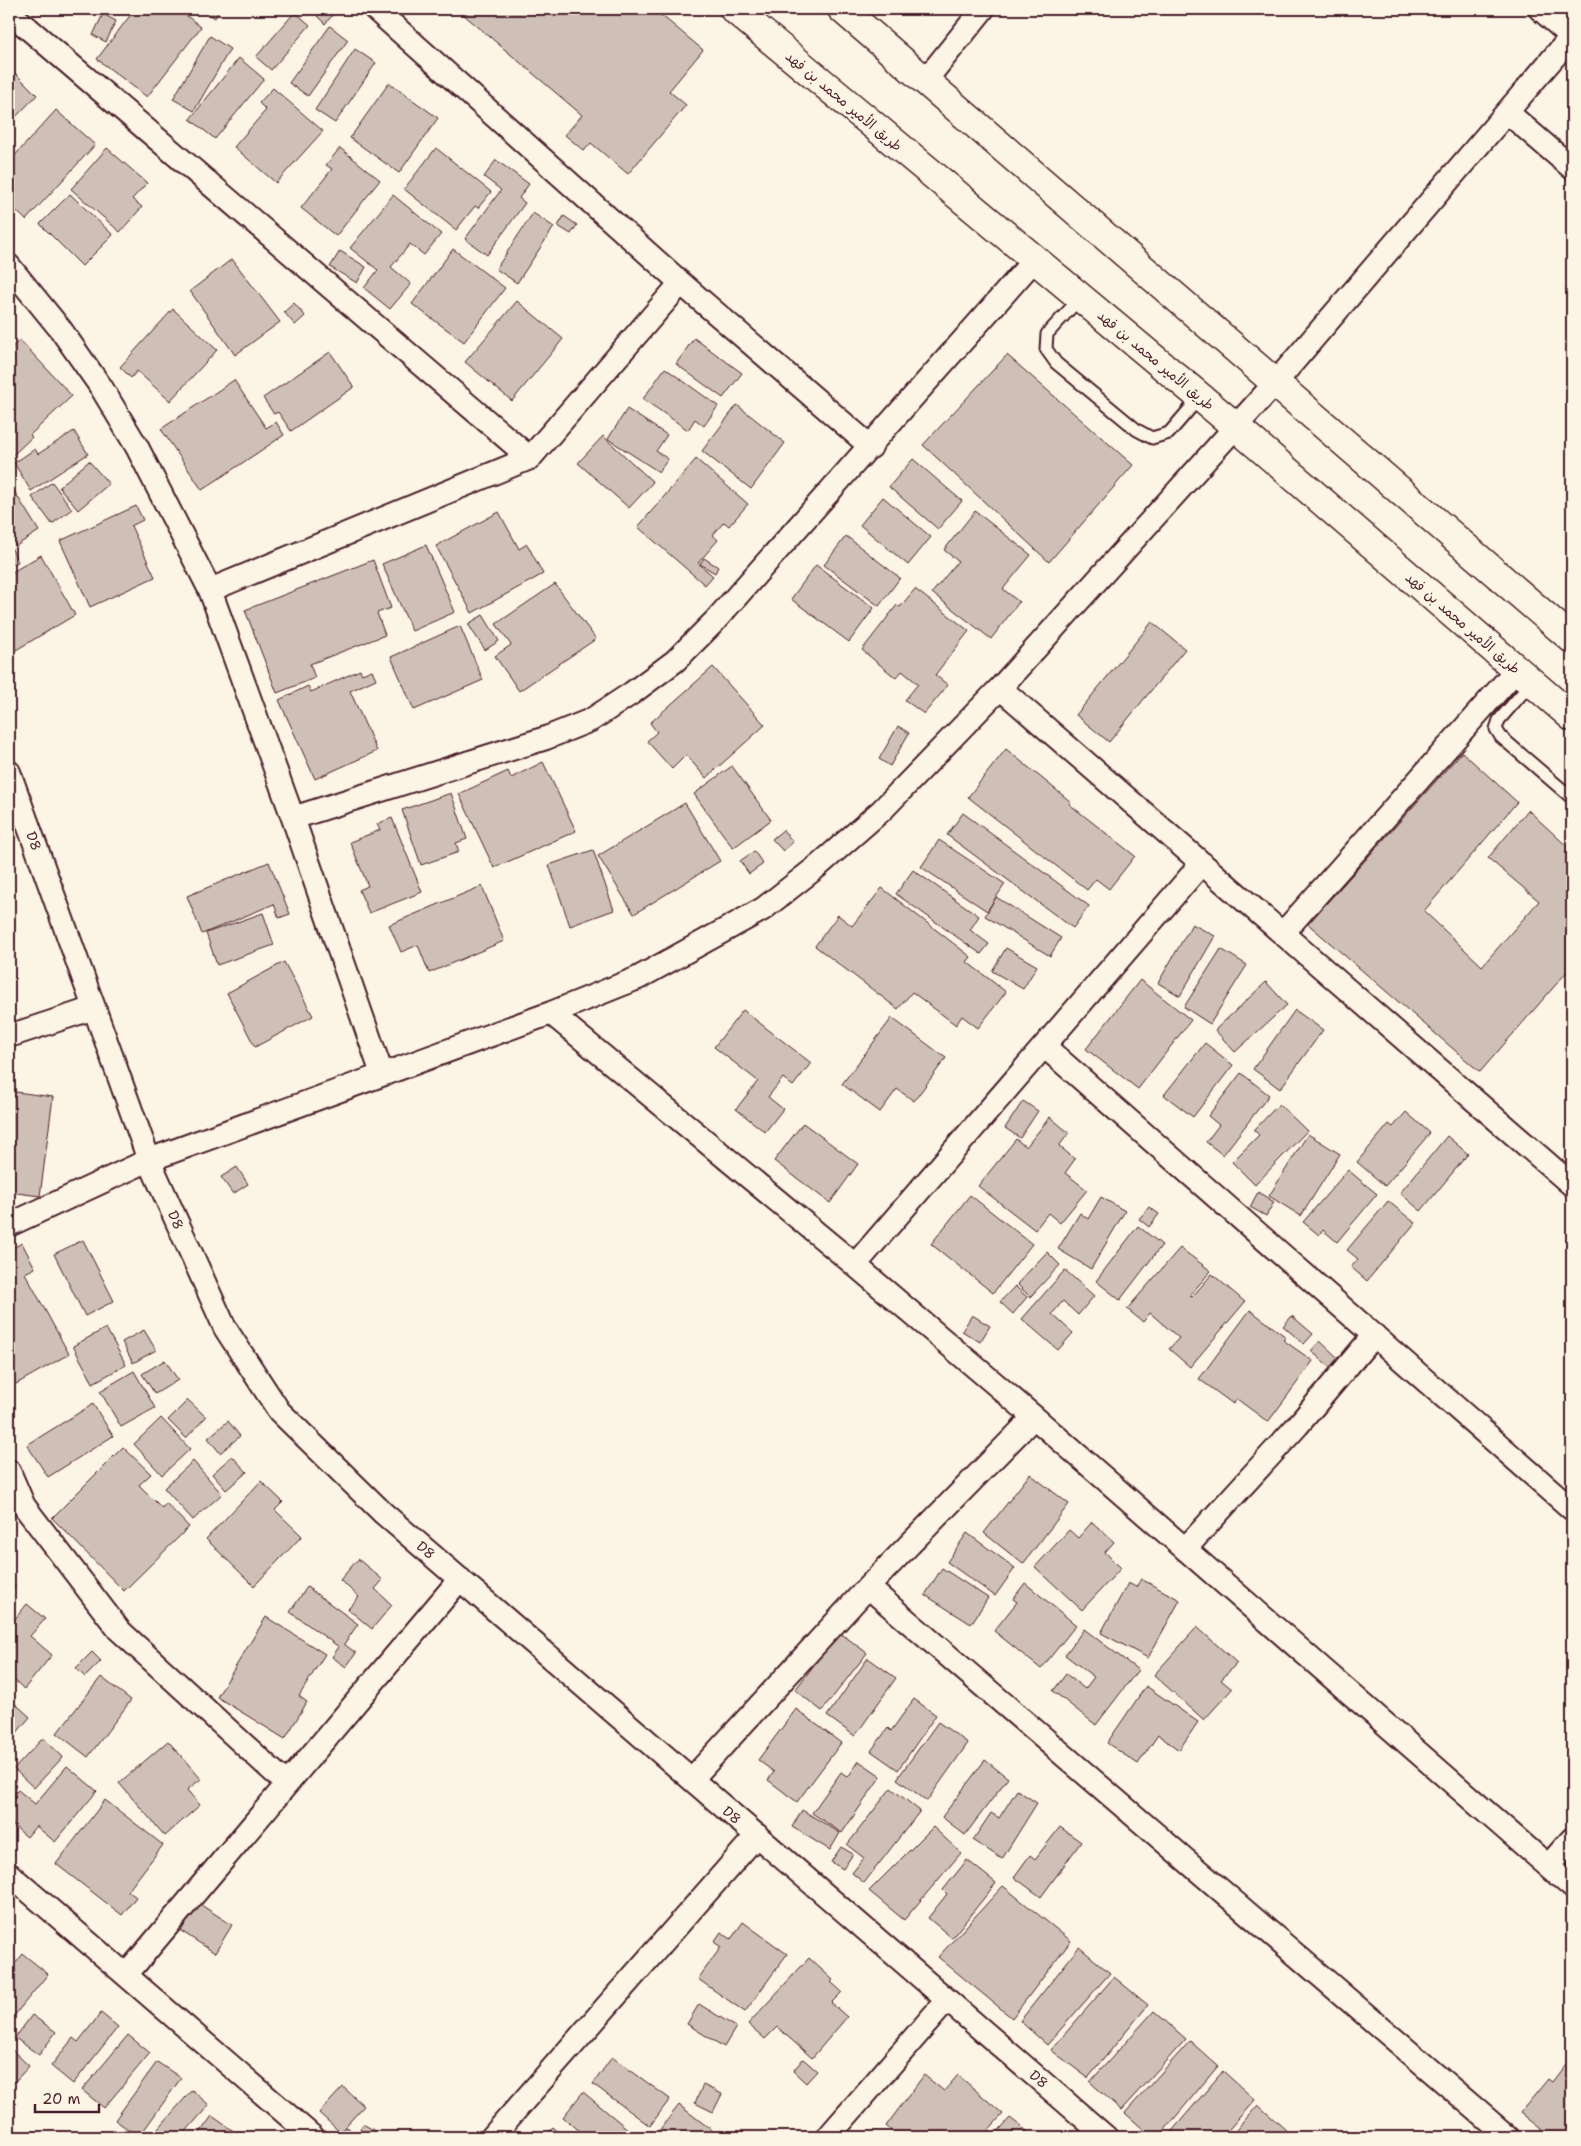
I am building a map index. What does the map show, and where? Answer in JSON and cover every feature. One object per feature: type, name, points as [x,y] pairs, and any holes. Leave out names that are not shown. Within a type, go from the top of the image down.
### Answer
[{"type":"street","points":[[375,9],[681,283],[871,447]]},
{"type":"street","name":"طريق الأمير محمد بن فهد","points":[[734,9],[1235,426],[1572,717]]},
{"type":"street","points":[[842,9],[1572,639]]},
{"type":"street","points":[[925,81],[984,9]]},
{"type":"street","points":[[9,1224],[149,1160],[551,1014],[638,978],[763,910],[818,866],[882,810],[1000,688],[1276,382],[1572,37],[1540,9]]},
{"type":"street","points":[[9,12],[530,458]]},
{"type":"street","points":[[1507,112],[1572,168]]},
{"type":"street","points":[[293,818],[546,738],[591,720],[675,661],[714,622],[871,447],[1034,260]]},
{"type":"street","points":[[9,266],[61,330],[101,387],[137,447],[210,590],[293,818],[382,1074]]},
{"type":"street","points":[[210,590],[530,458],[681,283]]},
{"type":"street","points":[[1283,933],[1524,676]]},
{"type":"street","points":[[1000,688],[1572,1185]]},
{"type":"street","name":"D8","points":[[9,772],[149,1160],[225,1328],[279,1411],[383,1513],[1106,2137]]},
{"type":"street","points":[[855,1264],[1202,863]]},
{"type":"street","points":[[9,1036],[94,1008]]},
{"type":"street","points":[[551,1014],[855,1264],[1034,1417],[1572,1887]]},
{"type":"street","points":[[1044,1046],[1572,1509]]},
{"type":"street","points":[[1185,1549],[1298,1426],[1374,1335]]},
{"type":"street","points":[[692,1779],[868,1588],[1034,1417]]},
{"type":"street","points":[[9,1471],[24,1506],[119,1630],[287,1784]]},
{"type":"street","points":[[126,1975],[460,1579]]},
{"type":"street","points":[[868,1588],[1508,2137]]},
{"type":"street","points":[[492,2137],[757,1836]]},
{"type":"street","points":[[1548,1866],[1572,1839]]},
{"type":"street","points":[[9,1874],[313,2137]]},
{"type":"street","points":[[828,2137],[947,2000]]},
{"type":"lane","points":[[1081,297],[1047,334],[1046,349],[1056,363],[1137,430],[1152,438],[1169,432],[1200,397]]},
{"type":"lane","points":[[1524,676],[1499,720],[1496,730],[1501,737],[1572,796]]},
{"type":"building","points":[[135,9],[178,9],[201,27],[147,97],[97,59]]},
{"type":"building","points":[[200,9],[220,9],[215,18]]},
{"type":"building","points":[[324,9],[331,9],[335,12],[325,24],[317,16]]},
{"type":"building","points":[[457,9],[654,9],[703,50],[669,91],[686,105],[628,174],[591,143],[584,151],[565,135],[582,115]]},
{"type":"building","points":[[295,12],[310,25],[271,70],[256,57]]},
{"type":"building","points":[[103,14],[116,21],[106,42],[93,35]]},
{"type":"building","points":[[330,26],[348,40],[308,96],[289,83]]},
{"type":"building","points":[[210,36],[230,49],[194,111],[173,99]]},
{"type":"building","points":[[355,49],[376,63],[335,123],[315,110]]},
{"type":"building","points":[[239,58],[264,79],[215,139],[190,119]]},
{"type":"building","points":[[9,67],[37,95],[9,124]]},
{"type":"building","points":[[389,83],[438,118],[399,173],[350,138]]},
{"type":"building","points":[[273,88],[323,131],[276,183],[234,147],[266,110],[259,103]]},
{"type":"building","points":[[56,110],[95,145],[26,220],[9,204],[9,162]]},
{"type":"building","points":[[107,148],[147,183],[132,199],[142,207],[120,232],[71,189]]},
{"type":"building","points":[[340,148],[380,180],[336,236],[301,208],[332,169],[326,165]]},
{"type":"building","points":[[436,148],[491,192],[478,208],[475,206],[456,230],[404,189]]},
{"type":"building","points":[[496,160],[529,184],[519,198],[525,203],[487,255],[465,239],[501,190],[484,177]]},
{"type":"building","points":[[70,194],[113,235],[82,266],[40,224]]},
{"type":"building","points":[[393,195],[441,234],[424,255],[410,244],[391,267],[411,284],[390,309],[364,288],[378,270],[350,248]]},
{"type":"building","points":[[533,213],[554,227],[517,283],[496,269]]},
{"type":"building","points":[[564,216],[577,225],[571,234],[558,226]]},
{"type":"building","points":[[453,249],[505,288],[464,342],[412,304]]},
{"type":"building","points":[[340,251],[366,267],[357,283],[330,267]]},
{"type":"building","points":[[232,259],[280,322],[235,355],[190,291]]},
{"type":"building","points":[[517,301],[563,339],[512,401],[465,362]]},
{"type":"building","points":[[294,303],[305,316],[295,325],[284,312]]},
{"type":"building","points":[[173,309],[217,350],[170,401],[137,371],[131,378],[120,367]]},
{"type":"building","points":[[694,338],[742,373],[723,398],[676,364]]},
{"type":"building","points":[[20,340],[72,396],[30,435],[32,437],[12,456],[9,452],[9,350]]},
{"type":"building","points":[[330,352],[354,387],[291,431],[278,412],[274,414],[263,398]]},
{"type":"building","points":[[1007,355],[1133,465],[1049,562],[923,445]]},
{"type":"building","points":[[665,368],[718,406],[704,426],[695,419],[688,430],[643,399]]},
{"type":"building","points":[[234,380],[266,428],[276,422],[284,435],[202,490],[161,429]]},
{"type":"building","points":[[737,405],[785,443],[751,489],[702,451]]},
{"type":"building","points":[[627,409],[667,435],[656,451],[668,459],[659,472],[608,439]]},
{"type":"building","points":[[74,431],[88,454],[31,491],[14,463],[35,449],[38,454]]},
{"type":"building","points":[[603,436],[653,482],[629,508],[578,463]]},
{"type":"building","points":[[696,459],[748,504],[729,526],[724,522],[713,535],[718,540],[698,563],[713,576],[705,585],[638,527]]},
{"type":"building","points":[[913,459],[962,501],[938,529],[889,487]]},
{"type":"building","points":[[89,461],[109,484],[78,510],[59,487]]},
{"type":"building","points":[[52,482],[72,509],[52,524],[32,497]]},
{"type":"building","points":[[9,483],[39,531],[16,546],[9,535]]},
{"type":"building","points":[[883,497],[931,537],[908,565],[860,525]]},
{"type":"building","points":[[136,506],[143,520],[131,526],[155,577],[90,607],[60,541]]},
{"type":"building","points":[[975,511],[1031,555],[1003,589],[1019,602],[991,639],[932,593],[958,561],[944,550]]},
{"type":"building","points":[[499,512],[519,549],[527,544],[543,574],[472,613],[436,546]]},
{"type":"building","points":[[846,536],[900,578],[879,606],[824,565]]},
{"type":"building","points":[[426,545],[455,612],[412,631],[382,564]]},
{"type":"building","points":[[11,547],[18,562],[9,566],[9,548]]},
{"type":"building","points":[[41,555],[75,615],[16,650],[9,638],[9,574]]},
{"type":"building","points":[[704,558],[718,567],[715,573],[700,564]]},
{"type":"building","points":[[373,560],[391,608],[377,613],[385,635],[310,664],[315,678],[277,693],[245,610]]},
{"type":"building","points":[[816,565],[874,608],[849,642],[791,599]]},
{"type":"building","points":[[555,584],[596,639],[519,691],[495,656],[511,645],[496,624]]},
{"type":"building","points":[[915,589],[969,631],[935,675],[948,685],[924,714],[905,700],[918,684],[902,671],[896,678],[862,650],[897,605],[900,607]]},
{"type":"building","points":[[483,615],[499,641],[485,650],[468,624]]},
{"type":"building","points":[[1152,622],[1185,649],[1109,742],[1076,715]]},
{"type":"building","points":[[460,626],[483,680],[414,710],[391,657]]},
{"type":"building","points":[[713,667],[765,725],[706,778],[686,755],[672,769],[647,741],[657,732],[650,723]]},
{"type":"building","points":[[360,670],[362,674],[372,670],[376,679],[350,691],[377,751],[315,779],[279,700],[308,686],[311,692]]},
{"type":"building","points":[[898,726],[909,733],[890,766],[879,759]]},
{"type":"building","points":[[1006,749],[1071,802],[1069,804],[1135,856],[1109,889],[1096,879],[1087,890],[968,797]]},
{"type":"building","points":[[1462,752],[1517,802],[1424,911],[1482,966],[1539,901],[1488,858],[1528,810],[1572,851],[1572,966],[1480,1072],[1308,924]]},
{"type":"building","points":[[543,762],[576,831],[494,868],[459,794],[508,771],[511,778]]},
{"type":"building","points":[[732,766],[771,820],[733,848],[694,794]]},
{"type":"building","points":[[451,793],[467,839],[456,843],[459,852],[421,865],[402,810]]},
{"type":"building","points":[[685,803],[720,861],[634,914],[598,856]]},
{"type":"building","points":[[963,813],[1089,906],[1073,928],[947,835]]},
{"type":"building","points":[[392,818],[422,892],[369,913],[359,890],[368,886],[350,842],[380,830],[377,824]]},
{"type":"building","points":[[783,830],[793,842],[783,851],[772,839]]},
{"type":"building","points":[[939,840],[1005,884],[987,911],[921,867]]},
{"type":"building","points":[[593,850],[614,910],[570,926],[549,865]]},
{"type":"building","points":[[754,851],[763,864],[749,874],[740,861]]},
{"type":"building","points":[[269,862],[290,914],[279,918],[274,904],[202,934],[187,896]]},
{"type":"building","points":[[913,870],[979,916],[970,930],[989,944],[981,954],[896,894]]},
{"type":"building","points":[[482,886],[504,941],[429,973],[418,945],[401,952],[389,925]]},
{"type":"building","points":[[882,888],[971,957],[967,962],[1006,992],[978,1028],[962,1016],[956,1025],[912,992],[898,1009],[815,946],[838,915],[852,926]]},
{"type":"building","points":[[996,897],[1061,938],[1050,956],[985,916]]},
{"type":"building","points":[[263,913],[274,945],[217,965],[206,933]]},
{"type":"building","points":[[1192,924],[1215,936],[1180,996],[1158,983]]},
{"type":"building","points":[[1006,948],[1037,966],[1023,989],[992,971]]},
{"type":"building","points":[[1221,949],[1247,965],[1210,1024],[1184,1007]]},
{"type":"building","points":[[284,962],[313,1016],[255,1047],[227,993]]},
{"type":"building","points":[[1140,980],[1191,1020],[1138,1089],[1086,1049]]},
{"type":"building","points":[[1266,982],[1287,1005],[1235,1052],[1215,1030]]},
{"type":"building","points":[[743,1010],[811,1063],[793,1086],[783,1078],[768,1097],[783,1109],[765,1132],[736,1109],[758,1081],[714,1047]]},
{"type":"building","points":[[1295,1010],[1323,1030],[1280,1089],[1253,1069]]},
{"type":"building","points":[[892,1018],[946,1058],[914,1101],[897,1089],[880,1112],[842,1084]]},
{"type":"building","points":[[1205,1043],[1233,1065],[1193,1117],[1164,1095]]},
{"type":"building","points":[[1241,1073],[1269,1095],[1223,1155],[1206,1142],[1219,1125],[1208,1116]]},
{"type":"building","points":[[9,1091],[53,1097],[40,1196],[9,1192]]},
{"type":"building","points":[[1023,1101],[1038,1111],[1020,1138],[1005,1128]]},
{"type":"building","points":[[1279,1104],[1307,1131],[1255,1185],[1232,1162],[1259,1135],[1254,1130]]},
{"type":"building","points":[[1406,1112],[1430,1133],[1385,1186],[1357,1162],[1389,1124],[1393,1127]]},
{"type":"building","points":[[1050,1117],[1069,1133],[1059,1146],[1075,1159],[1065,1173],[1087,1190],[1060,1223],[1048,1213],[1035,1230],[978,1186],[1016,1139],[1026,1147]]},
{"type":"building","points":[[803,1123],[858,1164],[830,1203],[774,1161]]},
{"type":"building","points":[[1308,1134],[1340,1154],[1301,1216],[1269,1196]]},
{"type":"building","points":[[1447,1136],[1468,1154],[1421,1211],[1400,1193]]},
{"type":"building","points":[[237,1167],[248,1184],[233,1194],[221,1177]]},
{"type":"building","points":[[1348,1170],[1377,1194],[1337,1242],[1323,1230],[1319,1235],[1303,1222]]},
{"type":"building","points":[[1258,1192],[1274,1202],[1266,1216],[1250,1207]]},
{"type":"building","points":[[970,1195],[1032,1244],[993,1293],[931,1244]]},
{"type":"building","points":[[1101,1197],[1125,1211],[1091,1269],[1058,1249],[1080,1213],[1088,1219]]},
{"type":"building","points":[[1388,1201],[1415,1223],[1367,1281],[1351,1267],[1358,1259],[1347,1250]]},
{"type":"building","points":[[1149,1207],[1159,1214],[1149,1227],[1139,1219]]},
{"type":"building","points":[[1138,1226],[1162,1245],[1120,1300],[1096,1281]]},
{"type":"building","points":[[83,1240],[114,1301],[85,1316],[54,1254]]},
{"type":"building","points":[[22,1243],[35,1268],[25,1273],[69,1354],[9,1388],[9,1250]]},
{"type":"building","points":[[1180,1248],[1211,1271],[1190,1295],[1192,1297],[1212,1274],[1245,1302],[1190,1367],[1169,1349],[1179,1338],[1150,1313],[1143,1322],[1127,1309]]},
{"type":"building","points":[[1047,1252],[1060,1265],[1030,1297],[1017,1284]]},
{"type":"building","points":[[1065,1270],[1094,1296],[1078,1315],[1063,1301],[1052,1314],[1073,1333],[1058,1350],[1022,1319]]},
{"type":"building","points":[[1015,1286],[1027,1297],[1013,1314],[1000,1302]]},
{"type":"building","points":[[1250,1310],[1286,1337],[1283,1340],[1313,1361],[1268,1422],[1237,1399],[1233,1404],[1199,1379]]},
{"type":"building","points":[[972,1315],[990,1326],[980,1342],[962,1331]]},
{"type":"building","points":[[1292,1316],[1313,1334],[1304,1344],[1283,1326]]},
{"type":"building","points":[[106,1328],[126,1365],[93,1383],[73,1346]]},
{"type":"building","points":[[144,1330],[156,1350],[133,1363],[122,1342]]},
{"type":"building","points":[[1320,1341],[1338,1358],[1330,1367],[1311,1351]]},
{"type":"building","points":[[165,1360],[178,1380],[155,1394],[142,1374]]},
{"type":"building","points":[[134,1371],[155,1408],[121,1427],[100,1391]]},
{"type":"building","points":[[188,1400],[206,1417],[186,1438],[168,1420]]},
{"type":"building","points":[[93,1404],[113,1436],[48,1477],[27,1445]]},
{"type":"building","points":[[161,1418],[190,1449],[162,1475],[134,1444]]},
{"type":"building","points":[[228,1421],[240,1436],[220,1453],[208,1438]]},
{"type":"building","points":[[123,1447],[151,1474],[139,1485],[162,1508],[166,1503],[189,1527],[124,1591],[52,1518]]},
{"type":"building","points":[[232,1456],[247,1472],[226,1490],[212,1474]]},
{"type":"building","points":[[193,1461],[222,1494],[193,1520],[164,1488]]},
{"type":"building","points":[[1030,1474],[1069,1504],[1023,1564],[984,1533]]},
{"type":"building","points":[[261,1481],[283,1502],[275,1510],[302,1536],[254,1586],[206,1539]]},
{"type":"building","points":[[1092,1522],[1114,1542],[1105,1552],[1121,1568],[1082,1610],[1035,1567],[1069,1530],[1078,1538]]},
{"type":"building","points":[[967,1533],[1015,1568],[995,1596],[947,1562]]},
{"type":"building","points":[[358,1559],[383,1580],[375,1589],[392,1605],[372,1629],[348,1609],[359,1597],[340,1580]]},
{"type":"building","points":[[942,1568],[988,1598],[971,1624],[925,1595]]},
{"type":"building","points":[[1141,1579],[1180,1600],[1148,1658],[1101,1633],[1128,1583],[1136,1587]]},
{"type":"building","points":[[9,1581],[16,1586],[9,1596]]},
{"type":"building","points":[[1025,1583],[1076,1625],[1041,1669],[994,1631],[1017,1602],[1013,1599]]},
{"type":"building","points":[[307,1587],[358,1624],[344,1644],[356,1653],[346,1667],[332,1657],[339,1647],[290,1612]]},
{"type":"building","points":[[27,1604],[45,1619],[30,1636],[52,1655],[24,1689],[9,1675],[9,1626]]},
{"type":"building","points":[[266,1617],[325,1654],[299,1696],[307,1702],[285,1739],[217,1697]]},
{"type":"building","points":[[1197,1627],[1237,1663],[1221,1680],[1232,1689],[1204,1720],[1154,1675]]},
{"type":"building","points":[[1084,1629],[1138,1670],[1096,1725],[1053,1691],[1066,1674],[1085,1689],[1094,1677],[1065,1655]]},
{"type":"building","points":[[839,1632],[867,1653],[822,1711],[795,1690]]},
{"type":"building","points":[[92,1652],[101,1661],[85,1677],[76,1668]]},
{"type":"building","points":[[868,1658],[896,1678],[855,1736],[827,1716]]},
{"type":"building","points":[[101,1677],[131,1700],[88,1757],[57,1733]]},
{"type":"building","points":[[1146,1686],[1198,1722],[1179,1750],[1158,1735],[1138,1764],[1107,1743]]},
{"type":"building","points":[[9,1698],[30,1717],[9,1742]]},
{"type":"building","points":[[914,1699],[936,1715],[898,1770],[871,1751],[888,1728],[891,1731]]},
{"type":"building","points":[[796,1709],[841,1743],[797,1802],[768,1780],[774,1772],[758,1760]]},
{"type":"building","points":[[938,1722],[968,1743],[927,1801],[897,1779]]},
{"type":"building","points":[[43,1738],[63,1757],[34,1788],[14,1769]]},
{"type":"building","points":[[168,1741],[201,1779],[187,1790],[200,1805],[165,1836],[119,1783]]},
{"type":"building","points":[[985,1760],[1008,1778],[965,1835],[942,1817]]},
{"type":"building","points":[[859,1761],[881,1776],[842,1833],[812,1813],[841,1772],[848,1777]]},
{"type":"building","points":[[67,1766],[97,1791],[55,1842],[36,1826],[27,1837],[9,1822],[9,1800],[18,1790],[35,1804]]},
{"type":"building","points":[[891,1788],[920,1811],[864,1883],[852,1873],[864,1858],[847,1845]]},
{"type":"building","points":[[1017,1790],[1037,1803],[1002,1859],[973,1840],[991,1813],[999,1818]]},
{"type":"building","points":[[105,1800],[163,1845],[128,1891],[136,1897],[122,1915],[56,1864]]},
{"type":"building","points":[[802,1810],[840,1833],[830,1850],[792,1827]]},
{"type":"building","points":[[933,1827],[961,1853],[904,1920],[869,1891]]},
{"type":"building","points":[[1060,1827],[1081,1842],[1041,1897],[1014,1877],[1030,1855],[1035,1859]]},
{"type":"building","points":[[841,1847],[853,1854],[843,1869],[831,1862]]},
{"type":"building","points":[[967,1860],[996,1883],[952,1938],[928,1918],[947,1894],[943,1890]]},
{"type":"building","points":[[1003,1886],[1071,1941],[1012,2018],[938,1957]]},
{"type":"building","points":[[198,1903],[232,1925],[215,1953],[181,1931]]},
{"type":"building","points":[[743,1922],[787,1954],[745,2012],[698,1979],[721,1947],[714,1942],[721,1932],[731,1939]]},
{"type":"building","points":[[1079,1947],[1110,1973],[1047,2045],[1020,2021]]},
{"type":"building","points":[[23,1954],[48,1974],[9,2022],[9,1971]]},
{"type":"building","points":[[809,1958],[833,1980],[831,1982],[842,1992],[831,2003],[847,2017],[812,2058],[777,2027],[765,2039],[748,2024]]},
{"type":"building","points":[[1114,1977],[1148,2005],[1088,2078],[1051,2050]]},
{"type":"building","points":[[699,2004],[736,2027],[724,2047],[687,2024]]},
{"type":"building","points":[[1154,2011],[1186,2039],[1121,2110],[1090,2082]]},
{"type":"building","points":[[101,2013],[118,2027],[73,2084],[51,2066],[73,2038],[78,2042]]},
{"type":"building","points":[[32,2015],[56,2032],[39,2055],[15,2038]]},
{"type":"building","points":[[128,2035],[150,2053],[104,2108],[82,2090]]},
{"type":"building","points":[[1190,2041],[1218,2066],[1159,2137],[1152,2137],[1125,2113]]},
{"type":"building","points":[[9,2047],[29,2066],[9,2088]]},
{"type":"building","points":[[1572,2056],[1572,2137],[1550,2137],[1520,2113],[1548,2079],[1552,2082]]},
{"type":"building","points":[[612,2057],[670,2099],[650,2126],[593,2084]]},
{"type":"building","points":[[803,2059],[817,2071],[806,2083],[793,2071]]},
{"type":"building","points":[[157,2062],[181,2078],[139,2137],[115,2120]]},
{"type":"building","points":[[1223,2071],[1255,2100],[1222,2137],[1167,2137]]},
{"type":"building","points":[[924,2075],[944,2091],[958,2075],[1003,2114],[982,2137],[898,2137],[886,2126]]},
{"type":"building","points":[[703,2085],[722,2094],[713,2112],[695,2103]]},
{"type":"building","points":[[343,2087],[364,2106],[340,2132],[319,2113]]},
{"type":"building","points":[[192,2090],[209,2105],[181,2137],[151,2137]]},
{"type":"building","points":[[583,2092],[635,2135],[633,2137],[587,2137],[563,2117]]},
{"type":"building","points":[[679,2105],[721,2137],[654,2137]]},
{"type":"building","points":[[1258,2105],[1288,2132],[1284,2137],[1230,2137]]},
{"type":"building","points":[[212,2116],[242,2137],[197,2137]]},
{"type":"building","points":[[1010,2118],[1035,2137],[993,2137]]},
{"type":"building","points":[[363,2124],[385,2137],[340,2137],[346,2127],[357,2134]]},
{"type":"building","points":[[553,2127],[564,2137],[544,2137]]}]
